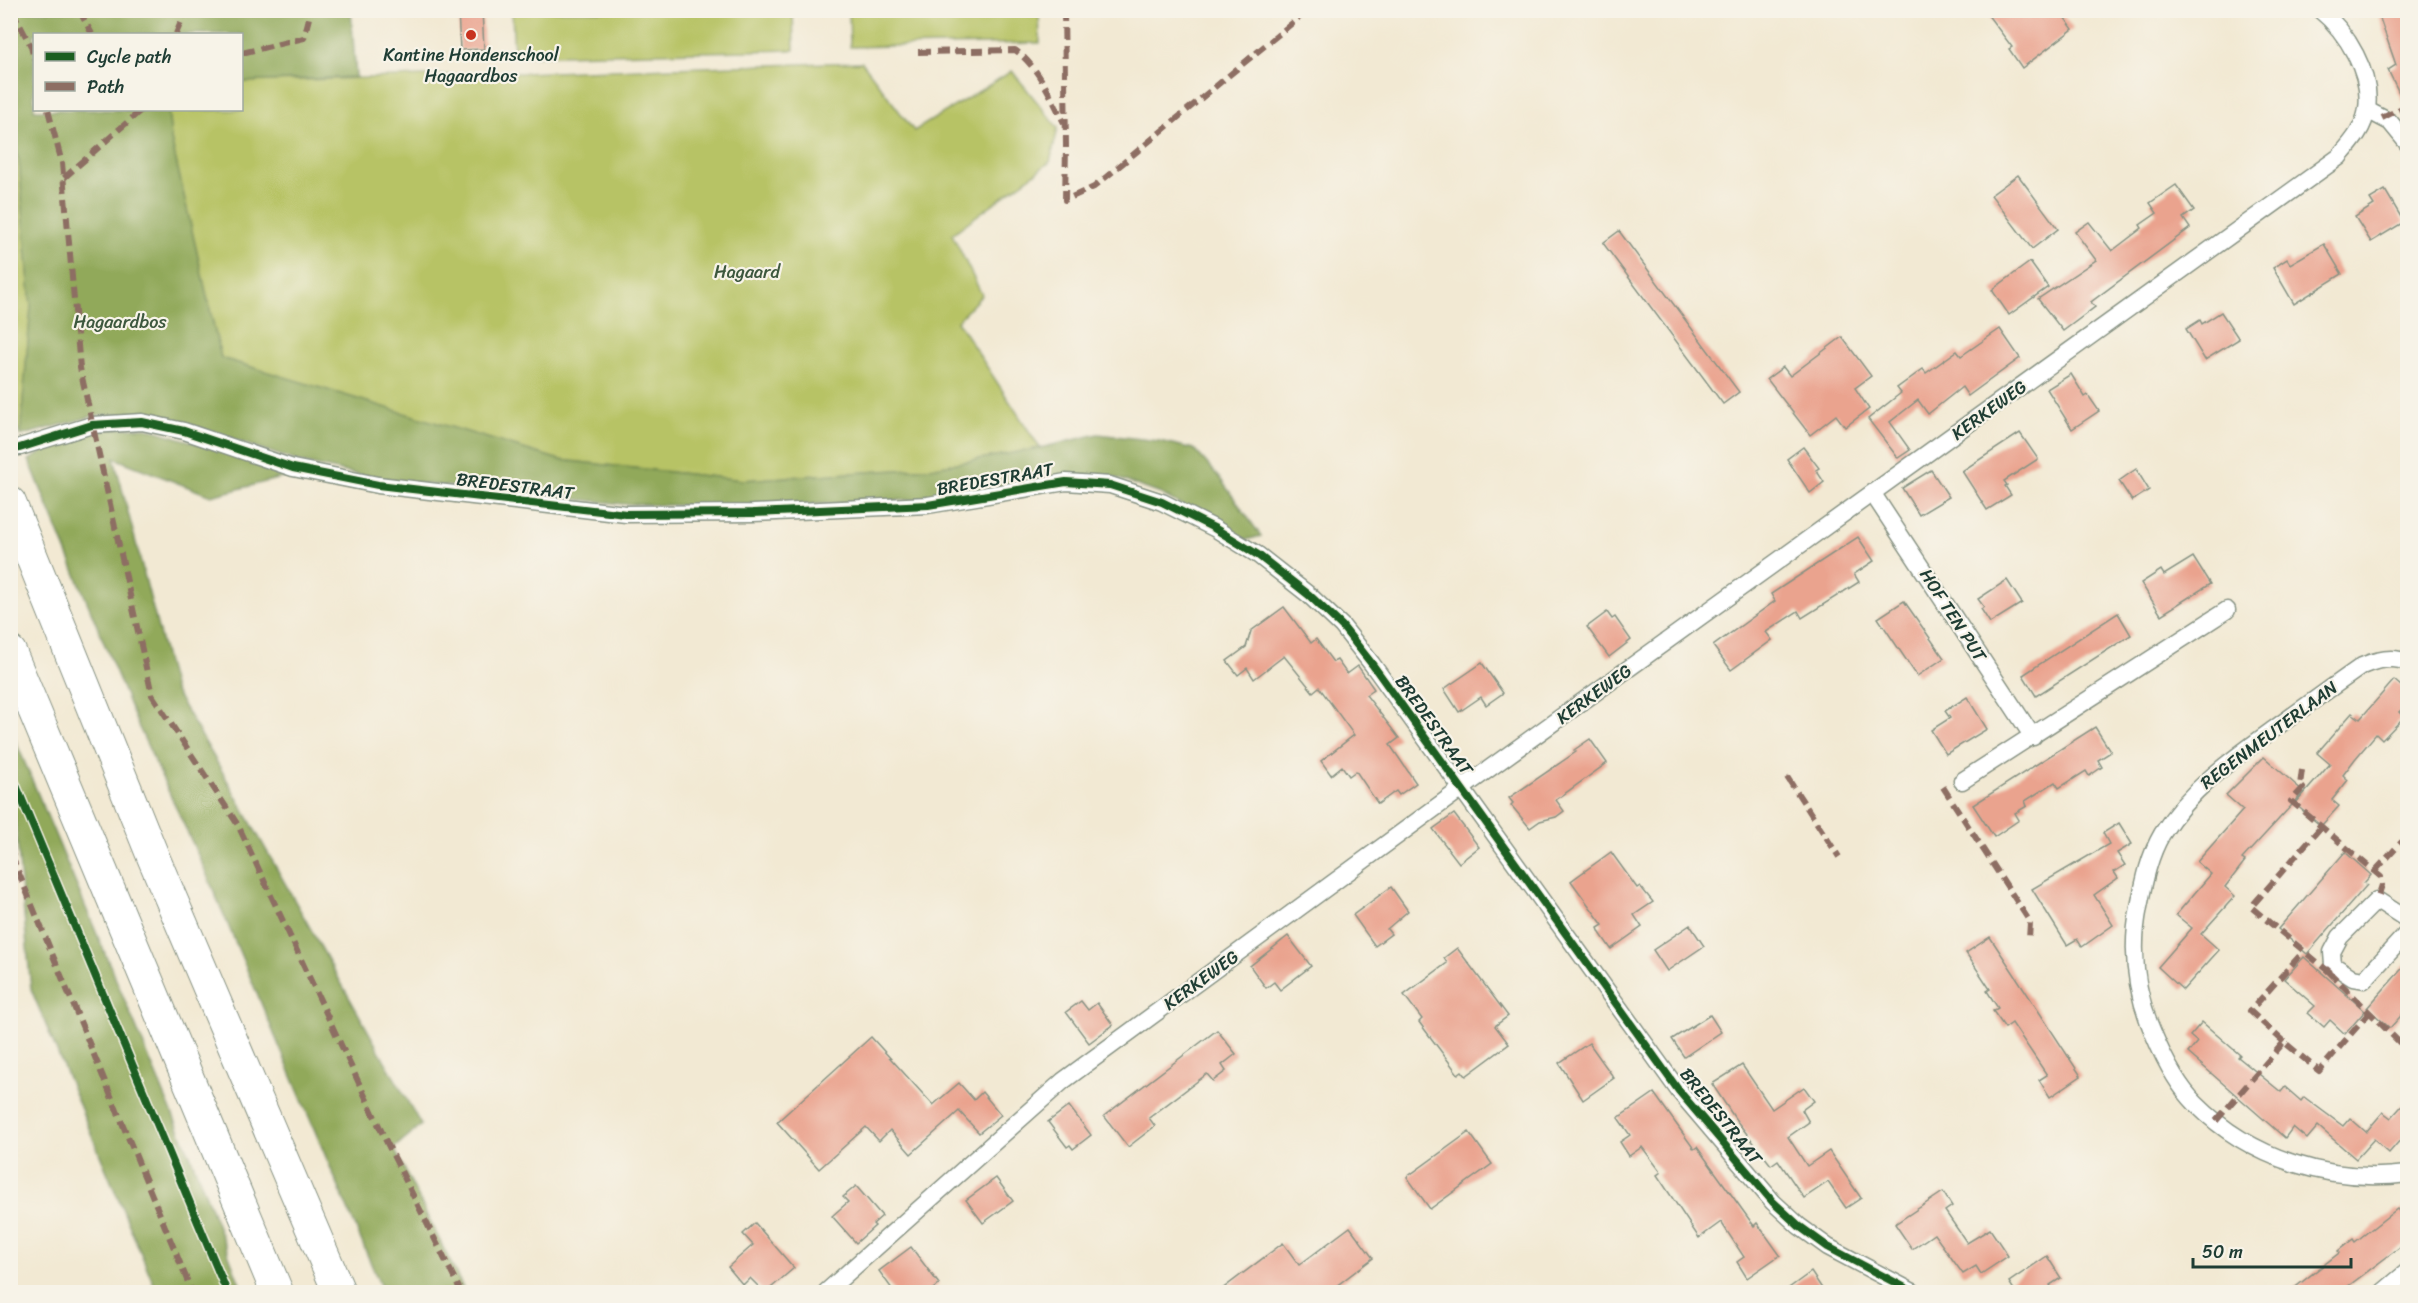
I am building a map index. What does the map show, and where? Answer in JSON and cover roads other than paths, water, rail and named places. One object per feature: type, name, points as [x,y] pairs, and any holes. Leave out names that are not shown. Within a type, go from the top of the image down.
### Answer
[{"type":"highway","points":[[10,503],[154,859],[339,1293]]},
{"type":"highway","points":[[10,652],[277,1293]]},
{"type":"highway","points":[[252,1233],[257,1293]]},
{"type":"street","points":[[2320,10],[2330,18],[2352,50],[2366,81],[2367,110],[2390,122],[2408,144]]},
{"type":"street","name":"KERKEWEG","points":[[826,1293],[1063,1081],[1461,789],[2339,157],[2359,134],[2367,110]]},
{"type":"street","name":"BREDESTRAAT","points":[[20,447],[92,425],[142,422],[184,431],[293,468],[378,485],[626,514],[753,513],[928,505],[1066,482],[1110,485],[1162,502],[1214,528],[1258,555],[1309,595],[1342,626],[1372,664],[1679,1091],[1773,1202],[1799,1226],[1828,1246],[1913,1293]]},
{"type":"street","name":"HOF TEN PUT","points":[[1873,494],[2033,736]]},
{"type":"street","points":[[1962,781],[2227,610]]},
{"type":"street","name":"REGENMEUTERLAAN","points":[[2408,663],[2401,659],[2377,660],[2362,666],[2210,776],[2184,803],[2162,835],[2145,876],[2136,921],[2134,963],[2145,1014],[2164,1060],[2195,1102],[2227,1130],[2265,1153],[2305,1167],[2344,1175],[2386,1177],[2408,1174]]},
{"type":"street","points":[[2408,920],[2377,900],[2340,938],[2332,952],[2334,965],[2353,978],[2364,980],[2408,932]]},
{"type":"street","points":[[2383,1293],[2408,1271]]},
{"type":"place","name":"Kantine Hondenschool Hagaardbos","points":[[471,35]]},
{"type":"park label","name":"Hagaard","points":[[747,272]]},
{"type":"park label","name":"Hagaardbos","points":[[120,322]]}]
